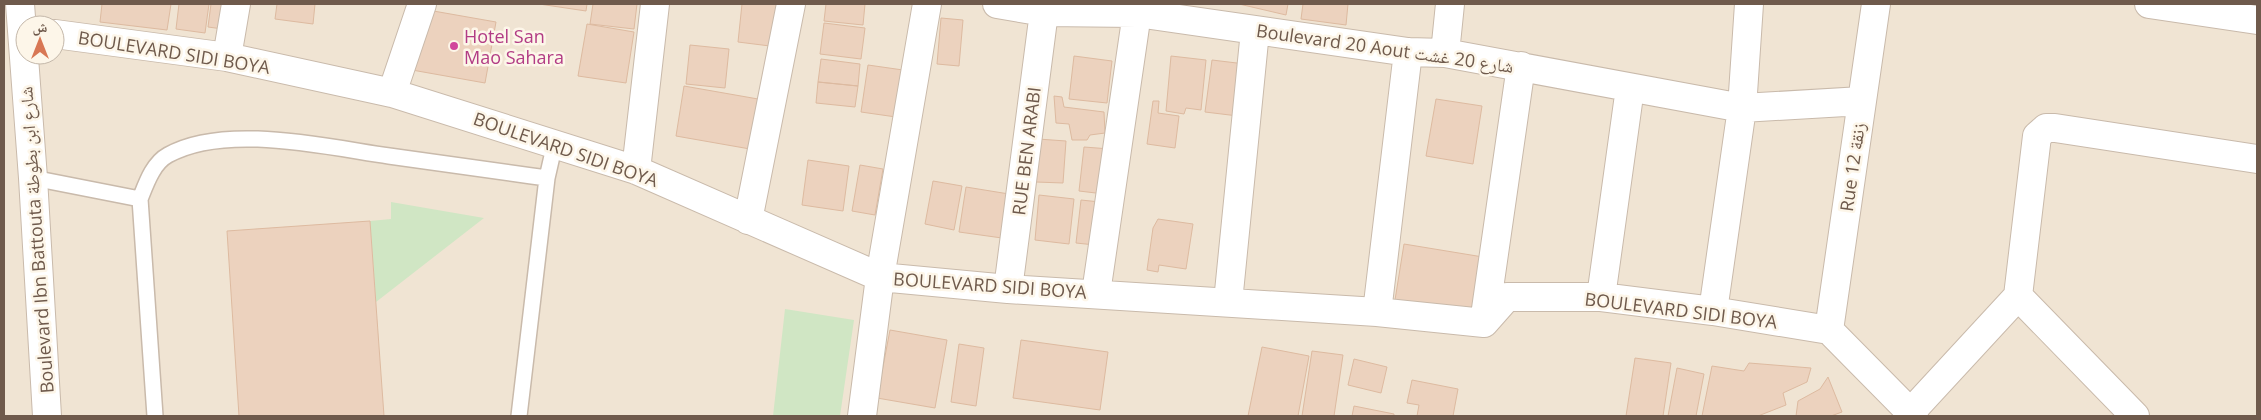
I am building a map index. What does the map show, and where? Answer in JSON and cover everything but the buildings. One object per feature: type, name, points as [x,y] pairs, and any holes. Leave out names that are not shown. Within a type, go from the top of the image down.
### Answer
[{"type":"street","points":[[227,57],[236,4]]},
{"type":"street","points":[[392,92],[422,4]]},
{"type":"street","points":[[636,170],[655,4]]},
{"type":"street","points":[[748,220],[791,4]]},
{"type":"street","points":[[862,416],[880,277],[927,4]]},
{"type":"street","name":"Boulevard 20 Aout شارع 20 غشت","points":[[997,4],[1034,9],[1214,14],[1255,31],[1408,52],[1445,53],[1742,108],[1862,100]]},
{"type":"street","points":[[1445,53],[1450,4]]},
{"type":"street","points":[[1712,311],[1742,108],[1749,4]]},
{"type":"street","name":"Rue 12 زنقة","points":[[1829,330],[1876,4]]},
{"type":"street","points":[[2148,4],[2252,14]]},
{"type":"street","name":"RUE BEN ARABI","points":[[1008,289],[1034,9]]},
{"type":"street","points":[[1096,293],[1137,13]]},
{"type":"street","points":[[1228,302],[1255,31]]},
{"type":"street","name":"BOULEVARD SIDI BOYA","points":[[65,35],[227,57],[392,92],[636,170],[880,277],[1008,289],[1376,312],[1484,323],[1507,297],[1601,297],[1712,311],[1829,330]]},
{"type":"street","points":[[1376,312],[1408,52]]},
{"type":"street","name":"Boulevard Ibn Battouta شارع ابن بطوطة","points":[[25,65],[34,178],[47,416]]},
{"type":"street","points":[[1484,323],[1521,66]]},
{"type":"street","points":[[1601,297],[1630,88]]},
{"type":"street","points":[[1829,330],[1912,414],[2018,296],[2037,136],[2046,128],[2257,159]]},
{"type":"street","points":[[2018,296],[2135,416]]},
{"type":"lane","points":[[155,416],[140,199],[152,172],[166,155],[201,142],[241,139],[287,141],[547,178]]},
{"type":"lane","points":[[519,416],[547,178],[554,143]]},
{"type":"lane","points":[[34,178],[140,199]]},
{"type":"shaded area","points":[[4,4],[2257,4],[2257,416],[4,416]]},
{"type":"green space","points":[[391,202],[484,218],[376,302],[370,221],[391,219]]},
{"type":"green space","points":[[785,309],[854,320],[840,416],[773,416]]},
{"type":"place","name":"Hotel San Mao Sahara","points":[[454,46]]}]
